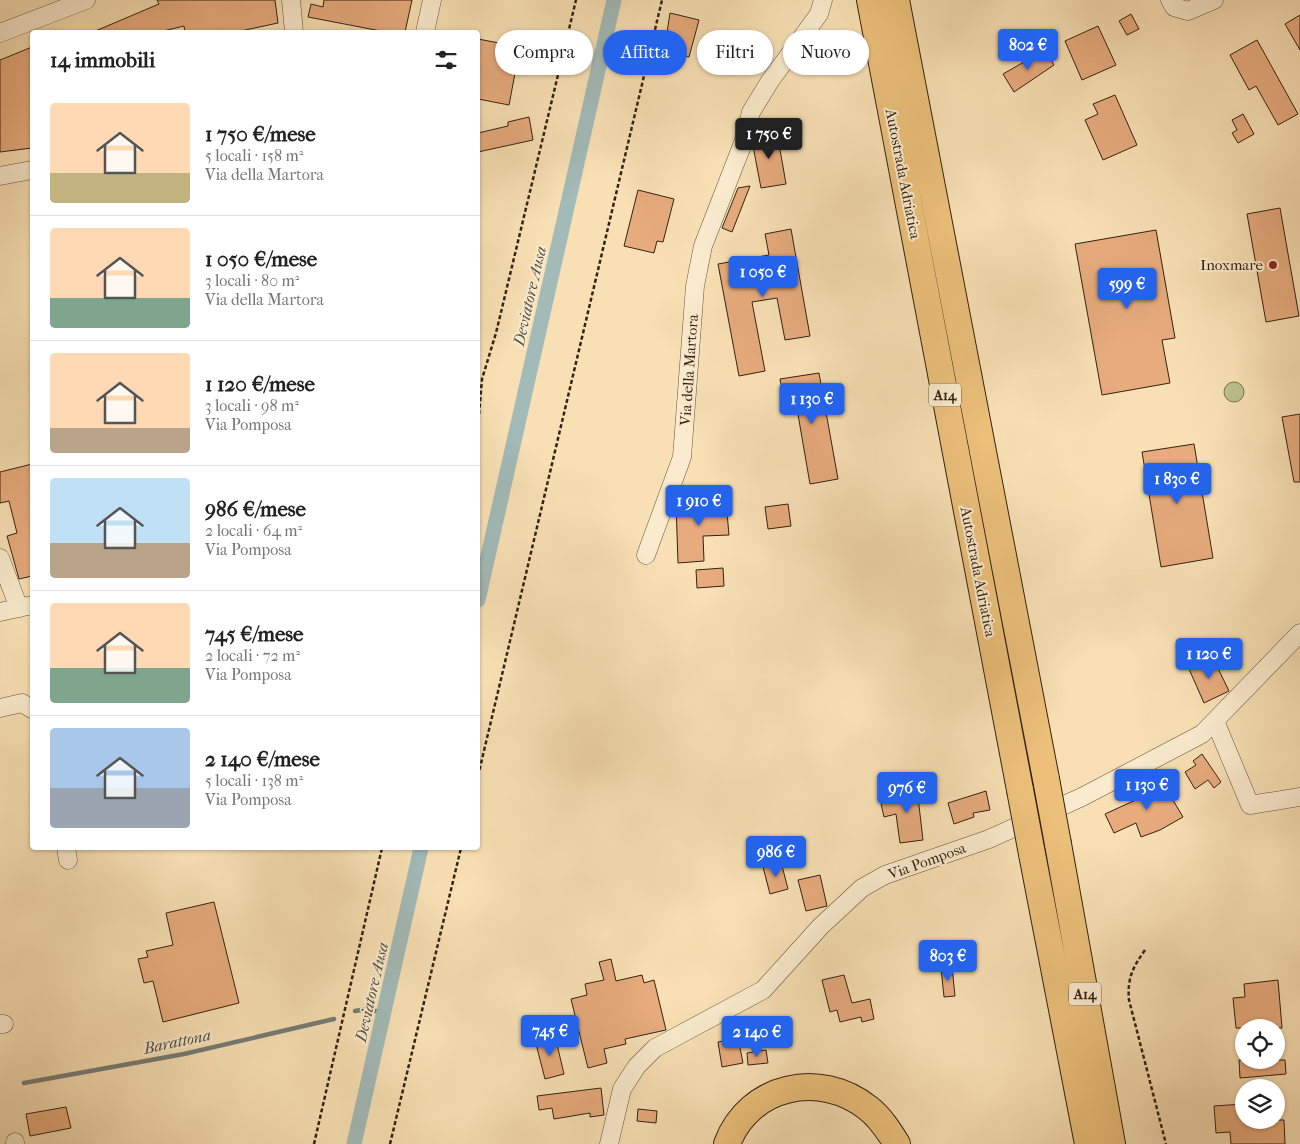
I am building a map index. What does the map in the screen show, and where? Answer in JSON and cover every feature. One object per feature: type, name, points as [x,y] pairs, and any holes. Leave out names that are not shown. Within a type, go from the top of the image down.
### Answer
[{"type":"highway","name":"Autostrada Adriatica","points":[[870,0],[1088,1144]]},
{"type":"highway","name":"Autostrada Adriatica","points":[[896,0],[1046,779],[1112,1144]]},
{"type":"highway","points":[[727,1144],[734,1128],[753,1106],[780,1090],[809,1087],[842,1094],[868,1108],[881,1121],[897,1144]]},
{"type":"highway","points":[[842,1094],[870,1124],[880,1144]]},
{"type":"street","points":[[0,33],[86,0]]},
{"type":"street","points":[[291,0],[294,30]]},
{"type":"street","points":[[425,30],[432,0]]},
{"type":"street","name":"Via della Martora","points":[[646,555],[682,457],[695,286],[703,246],[743,143],[751,112],[770,81],[819,14],[823,0]]},
{"type":"street","points":[[1170,0],[1174,7],[1188,11],[1214,0]]},
{"type":"street","points":[[0,176],[30,170]]},
{"type":"street","points":[[0,558],[26,607],[0,612]]},
{"type":"street","name":"Via Pomposa","points":[[609,1144],[622,1088],[637,1066],[655,1048],[763,990],[821,926],[862,888],[885,875],[989,839],[1082,797],[1202,734],[1300,633]]},
{"type":"street","points":[[0,708],[22,703],[30,708]]},
{"type":"street","points":[[1215,721],[1250,804],[1300,797]]},
{"type":"path","points":[[480,404],[482,379],[496,333],[576,0]]},
{"type":"path","points":[[480,768],[662,0]]},
{"type":"path","points":[[314,1144],[382,850]]},
{"type":"path","points":[[390,1144],[460,850]]},
{"type":"path","points":[[1145,950],[1131,970],[1127,984],[1129,1000],[1166,1144]]},
{"type":"green space","points":[[1234,382],[1241,385],[1244,392],[1241,399],[1234,402],[1227,399],[1224,392],[1227,385]]},
{"type":"building","points":[[157,0],[275,0],[278,23],[245,30],[185,30],[184,26],[167,30],[98,30],[159,4]]},
{"type":"building","points":[[324,0],[412,0],[405,30],[376,30],[308,17],[311,4],[323,7]]},
{"type":"building","points":[[670,13],[699,20],[689,57],[687,57],[687,30],[667,30]]},
{"type":"building","points":[[1131,14],[1139,29],[1127,35],[1119,21]]},
{"type":"building","points":[[1300,15],[1300,50],[1285,24]]},
{"type":"building","points":[[1098,26],[1116,65],[1082,80],[1065,41]]},
{"type":"building","points":[[480,39],[495,42],[495,75],[515,75],[509,105],[480,99]]},
{"type":"building","points":[[1257,40],[1298,114],[1278,125],[1256,86],[1249,90],[1230,55]]},
{"type":"building","points":[[30,48],[30,148],[0,152],[0,60]]},
{"type":"building","points":[[1045,50],[1054,65],[1014,92],[1003,74]]},
{"type":"building","points":[[1115,95],[1137,145],[1103,160],[1085,120],[1098,114],[1093,104]]},
{"type":"building","points":[[1243,114],[1254,134],[1238,143],[1232,133],[1237,130],[1232,120]]},
{"type":"building","points":[[529,117],[533,140],[480,152],[480,133],[508,126],[508,122]]},
{"type":"building","points":[[777,132],[786,184],[761,188],[753,146],[756,136]]},
{"type":"building","points":[[750,186],[732,232],[722,228],[738,188]]},
{"type":"building","points":[[638,190],[674,199],[663,242],[657,241],[654,253],[624,246]]},
{"type":"building","name":"Inoxmare","points":[[1280,208],[1299,316],[1266,322],[1247,214]]},
{"type":"building","points":[[791,229],[810,336],[785,340],[777,298],[752,302],[765,371],[739,376],[718,264],[769,255],[765,234]]},
{"type":"building","points":[[1156,230],[1175,338],[1162,340],[1170,383],[1102,395],[1075,244]]},
{"type":"building","points":[[819,373],[838,479],[810,484],[796,403],[785,405],[780,379]]},
{"type":"building","points":[[1300,414],[1300,482],[1294,482],[1282,417]]},
{"type":"building","points":[[1194,444],[1213,558],[1161,567],[1142,452]]},
{"type":"building","points":[[30,464],[30,576],[19,579],[7,536],[17,533],[9,501],[0,503],[0,472]]},
{"type":"building","points":[[726,501],[729,535],[703,536],[704,561],[678,563],[676,503]]},
{"type":"building","points":[[788,504],[791,526],[768,529],[765,507]]},
{"type":"building","points":[[723,568],[724,586],[697,588],[696,570]]},
{"type":"building","points":[[1213,658],[1229,691],[1204,703],[1189,669]]},
{"type":"building","points":[[1202,754],[1221,782],[1214,788],[1208,780],[1195,789],[1185,772],[1196,765],[1193,761]]},
{"type":"building","points":[[1161,780],[1183,817],[1160,830],[1141,837],[1136,823],[1114,833],[1105,814],[1140,798],[1137,793]]},
{"type":"building","points":[[925,784],[927,796],[918,797],[923,840],[900,843],[896,814],[884,817],[881,804],[905,798],[903,789]]},
{"type":"building","points":[[986,791],[990,810],[973,813],[974,817],[954,824],[948,803]]},
{"type":"building","points":[[781,862],[788,889],[770,894],[763,867]]},
{"type":"building","points":[[820,875],[827,906],[806,911],[798,880]]},
{"type":"building","points":[[214,902],[239,1003],[163,1022],[153,981],[144,983],[138,959],[148,957],[146,951],[173,945],[166,913]]},
{"type":"building","points":[[611,959],[616,981],[642,975],[644,983],[654,980],[666,1030],[625,1039],[626,1044],[604,1049],[607,1063],[588,1068],[571,999],[587,995],[585,984],[604,980],[599,962]]},
{"type":"building","points":[[952,967],[955,996],[944,997],[941,968]]},
{"type":"building","points":[[844,975],[852,1003],[870,999],[874,1019],[862,1022],[861,1017],[840,1022],[837,1010],[830,1012],[822,980]]},
{"type":"building","points":[[1278,980],[1281,1019],[1235,1019],[1233,998],[1245,997],[1244,984]]},
{"type":"building","points":[[555,1036],[564,1074],[545,1079],[535,1040]]},
{"type":"building","points":[[738,1038],[743,1063],[722,1067],[718,1042]]},
{"type":"building","points":[[766,1050],[768,1063],[748,1065],[747,1053]]},
{"type":"building","points":[[1285,1060],[1286,1074],[1240,1078],[1240,1069],[1285,1069]]},
{"type":"building","points":[[601,1088],[604,1115],[590,1117],[590,1113],[554,1119],[552,1108],[539,1110],[537,1096]]},
{"type":"building","points":[[1235,1105],[1235,1129],[1284,1129],[1285,1144],[1231,1144],[1230,1132],[1216,1133],[1214,1106]]},
{"type":"building","points":[[66,1107],[71,1128],[30,1136],[26,1114]]},
{"type":"building","points":[[638,1109],[657,1111],[656,1123],[637,1121]]},
{"type":"waterway","name":"Deviatore Ausa","points":[[480,591],[614,0]]},
{"type":"waterway","name":"Deviatore Ausa","points":[[354,1144],[421,850]]},
{"type":"waterway","name":"Barattona","points":[[355,1011],[367,1009],[384,1013]]},
{"type":"waterway","name":"Barattona","points":[[24,1083],[184,1054],[334,1019]]},
{"type":"place","name":"Inoxmare","points":[[1273,265]]}]
